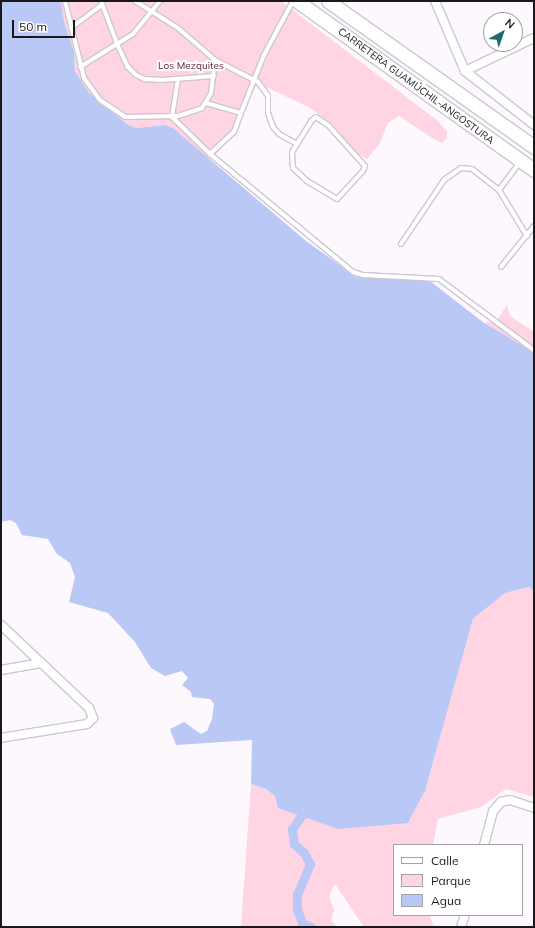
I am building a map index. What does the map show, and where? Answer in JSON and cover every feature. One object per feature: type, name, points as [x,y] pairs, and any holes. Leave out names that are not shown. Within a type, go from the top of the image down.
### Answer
[{"type":"main road","name":"CARRETERA GUAMÚCHIL-ANGOSTURA","points":[[297,1],[534,170]]},
{"type":"main road","name":"CARRETERA GUAMÚCHIL-ANGOSTURA","points":[[328,1],[534,147]]},
{"type":"street","points":[[435,1],[465,71],[530,118],[534,125]]},
{"type":"street","points":[[465,71],[534,38]]},
{"type":"street","points":[[1,625],[89,708],[93,718],[87,724],[1,738]]},
{"type":"street","points":[[1,670],[41,663]]},
{"type":"street","points":[[484,844],[493,811],[501,802],[510,800],[534,808]]},
{"type":"street","points":[[461,927],[465,916]]},
{"type":"lane","points":[[65,1],[80,67],[91,91],[117,113],[137,118],[172,117],[190,114],[206,103],[214,76],[215,60]]},
{"type":"lane","points":[[135,1],[152,11],[215,60],[254,79],[266,92],[268,114],[273,127],[279,134],[297,144]]},
{"type":"lane","points":[[80,67],[118,46],[141,26],[160,1]]},
{"type":"lane","points":[[210,154],[234,132],[254,79],[293,1]]},
{"type":"lane","points":[[71,28],[102,3],[118,46],[131,71],[140,77],[178,79],[214,76]]},
{"type":"lane","points":[[172,117],[178,79]]},
{"type":"lane","points":[[206,103],[241,113]]},
{"type":"lane","points":[[172,117],[210,154],[353,272],[363,275],[439,279],[534,350]]},
{"type":"lane","points":[[319,118],[362,160],[364,170],[338,198],[333,198],[307,181],[293,168],[292,157],[297,144],[311,121],[319,118]]},
{"type":"lane","points":[[499,190],[521,161]]},
{"type":"lane","points":[[401,244],[444,180],[456,170],[472,169],[499,190],[527,236]]},
{"type":"lane","points":[[501,267],[534,226]]},
{"type":"green space","name":"Los Mezquites","points":[[61,1],[281,1],[438,121],[447,131],[447,138],[442,143],[435,140],[399,116],[388,123],[380,143],[367,159],[355,152],[332,124],[310,108],[258,83],[220,150],[209,161],[181,134],[164,125],[137,128],[128,125],[87,92],[75,71],[74,52],[64,21]]},
{"type":"green space","points":[[507,305],[510,316],[534,332],[534,352],[484,323],[498,319]]},
{"type":"green space","points":[[529,587],[534,592],[534,797],[506,789],[481,807],[438,819],[433,844],[393,844],[393,916],[429,916],[434,927],[364,927],[335,884],[329,896],[334,910],[331,920],[337,927],[241,927],[251,784],[266,789],[276,796],[408,823],[425,791],[473,619],[505,593]]},
{"type":"water","points":[[1,1],[61,1],[64,21],[74,52],[75,71],[88,92],[128,125],[137,128],[164,125],[173,128],[306,241],[356,277],[430,281],[484,323],[534,352],[534,592],[529,587],[505,593],[473,619],[425,791],[408,823],[338,829],[278,808],[275,796],[266,789],[251,784],[252,740],[176,745],[170,729],[184,722],[201,734],[207,731],[212,719],[214,704],[210,699],[192,697],[191,692],[182,685],[188,678],[182,671],[165,676],[151,668],[135,642],[108,613],[69,602],[75,577],[70,563],[57,554],[48,539],[22,535],[16,523],[10,520],[1,522]]},
{"type":"waterway","points":[[307,807],[292,829],[294,844],[304,853],[310,864],[297,894],[297,909],[302,923],[311,927]]}]
